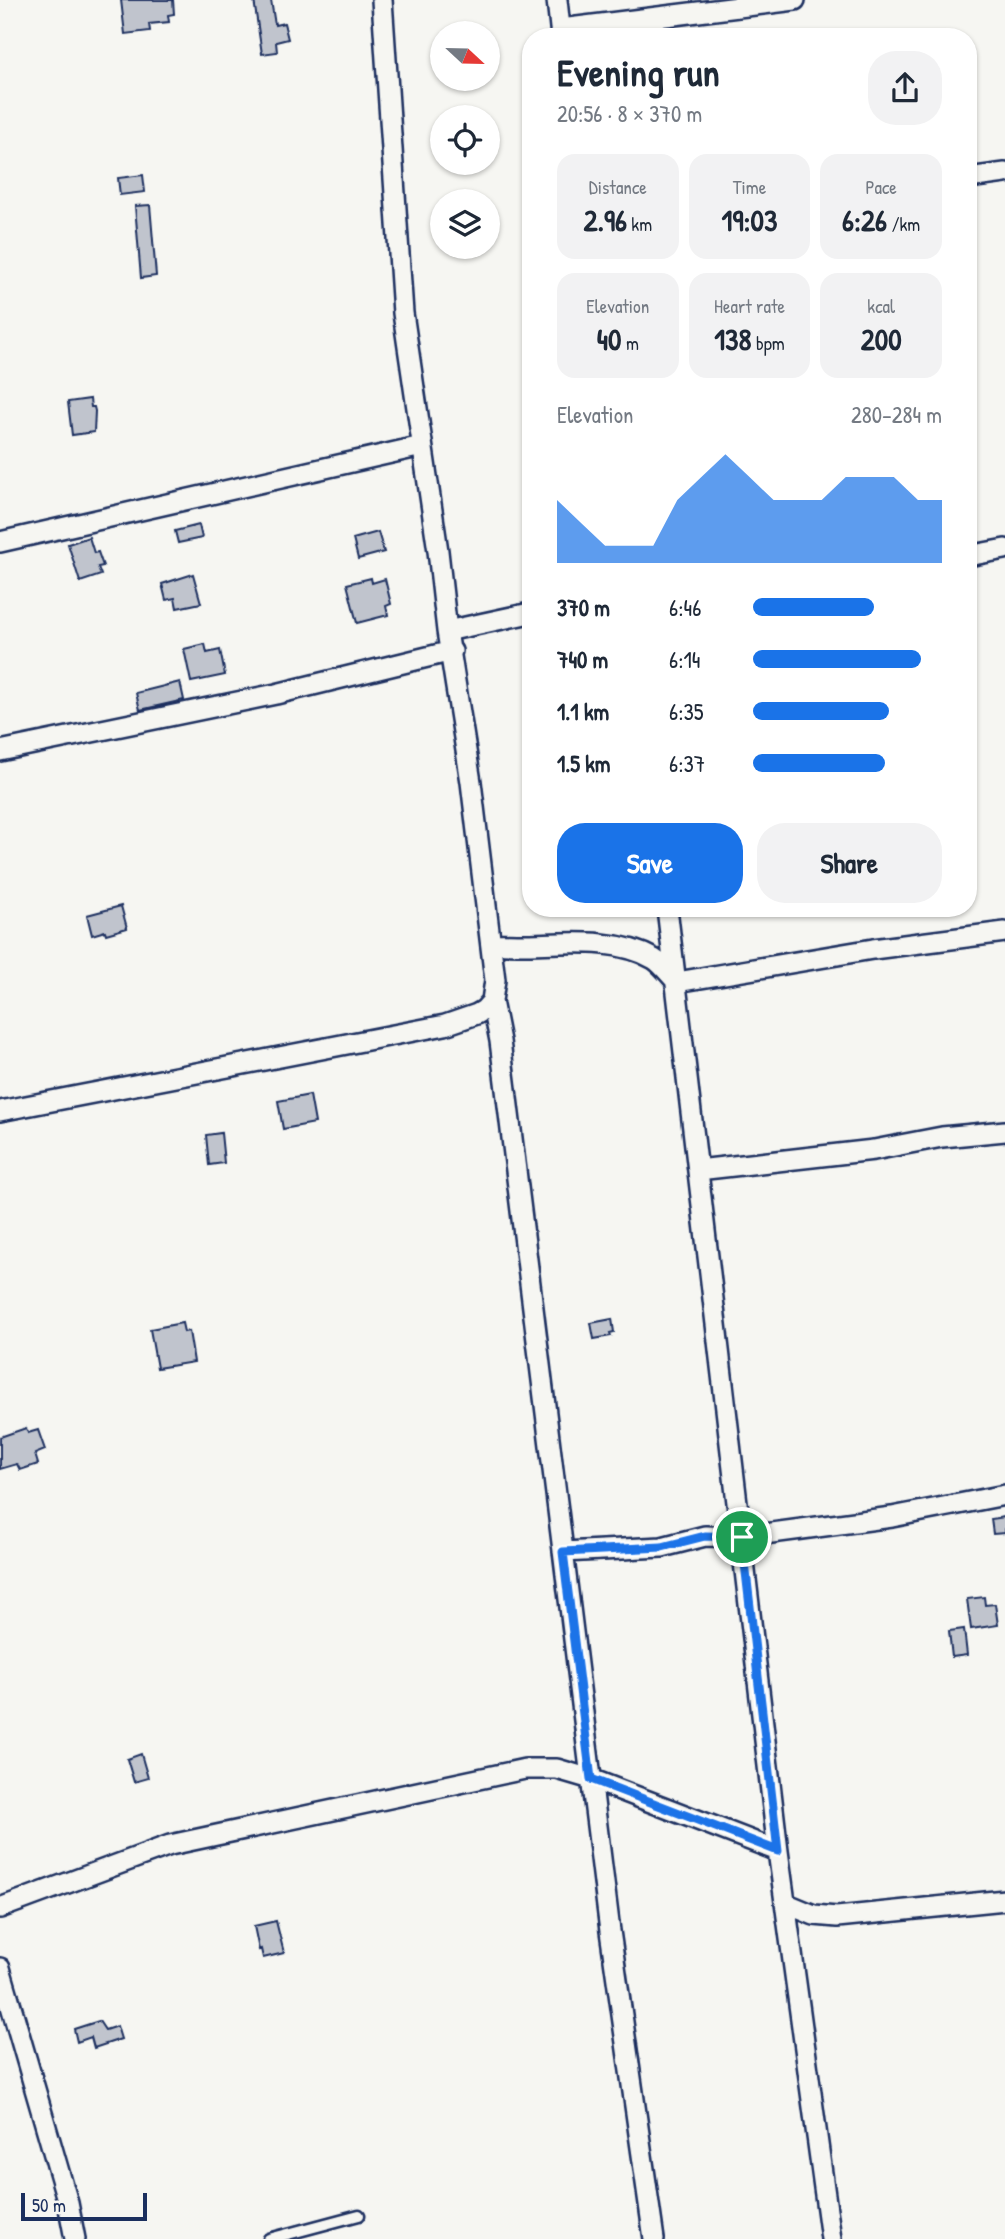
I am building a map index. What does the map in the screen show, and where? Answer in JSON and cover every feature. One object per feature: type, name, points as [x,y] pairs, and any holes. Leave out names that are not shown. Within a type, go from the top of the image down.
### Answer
[{"type":"street","points":[[382,0],[403,313],[492,943],[495,980],[492,1001],[500,1041],[610,1931],[654,2239]]},
{"type":"street","points":[[557,0],[560,28]]},
{"type":"street","points":[[596,28],[795,0]]},
{"type":"street","points":[[977,177],[1005,173]]},
{"type":"street","points":[[0,542],[422,446]]},
{"type":"street","points":[[977,555],[1005,550]]},
{"type":"street","points":[[447,631],[522,616]]},
{"type":"street","points":[[0,751],[276,694],[452,652]]},
{"type":"street","points":[[668,917],[778,1851],[831,2239]]},
{"type":"street","points":[[677,982],[873,949],[1005,932]]},
{"type":"street","points":[[492,943],[616,946],[656,960],[677,982]]},
{"type":"street","points":[[0,1111],[445,1025],[477,1014],[492,1001]]},
{"type":"street","points":[[698,1170],[874,1150],[942,1137],[1005,1131]]},
{"type":"street","points":[[563,1552],[662,1547],[705,1536],[742,1537],[891,1517],[1005,1496]]},
{"type":"street","points":[[0,1908],[170,1844],[525,1769],[557,1769],[591,1779],[778,1851]]},
{"type":"street","points":[[785,1903],[814,1915],[837,1917],[1005,1900]]},
{"type":"street","points":[[0,1968],[68,2203],[75,2239]]},
{"type":"lane","points":[[269,2239],[359,2215]]},
{"type":"building","points":[[121,0],[173,0],[174,14],[168,15],[169,22],[149,24],[150,31],[125,34]]},
{"type":"building","points":[[254,0],[271,0],[275,25],[284,23],[288,39],[276,42],[277,52],[262,54]]},
{"type":"building","points":[[143,175],[145,192],[120,195],[118,178]]},
{"type":"building","points":[[150,205],[156,276],[141,278],[135,206]]},
{"type":"building","points":[[90,399],[91,407],[94,407],[95,411],[94,432],[72,435],[68,402]]},
{"type":"building","points":[[199,525],[202,538],[178,543],[175,531]]},
{"type":"building","points":[[378,532],[384,552],[358,559],[353,539]]},
{"type":"building","points":[[89,537],[94,553],[98,552],[103,566],[98,567],[101,575],[80,582],[68,544]]},
{"type":"building","points":[[193,574],[201,603],[177,608],[175,598],[166,600],[162,584]]},
{"type":"building","points":[[371,578],[372,583],[385,579],[391,604],[386,606],[388,615],[357,623],[347,584]]},
{"type":"building","points":[[205,644],[207,653],[220,650],[225,675],[191,682],[184,649]]},
{"type":"building","points":[[180,682],[184,700],[140,710],[136,693]]},
{"type":"building","points":[[121,906],[127,928],[92,935],[87,915]]},
{"type":"building","points":[[310,1095],[315,1123],[283,1129],[278,1101]]},
{"type":"building","points":[[221,1133],[224,1163],[209,1165],[206,1135]]},
{"type":"building","points":[[612,1319],[614,1332],[610,1333],[611,1336],[594,1339],[591,1323]]},
{"type":"building","points":[[182,1323],[184,1332],[189,1331],[194,1362],[157,1368],[150,1329]]},
{"type":"building","points":[[26,1428],[28,1433],[38,1430],[45,1450],[35,1454],[38,1464],[20,1470],[17,1464],[0,1469],[0,1437]]},
{"type":"building","points":[[1005,1517],[1005,1533],[993,1534],[991,1519]]},
{"type":"building","points":[[984,1597],[985,1605],[995,1604],[998,1625],[971,1629],[967,1599]]},
{"type":"building","points":[[964,1629],[967,1655],[952,1657],[949,1631]]},
{"type":"building","points":[[141,1754],[148,1778],[134,1782],[127,1759]]},
{"type":"building","points":[[276,1921],[284,1953],[263,1958],[254,1926]]},
{"type":"building","points":[[99,2021],[105,2030],[117,2026],[121,2039],[94,2048],[91,2037],[77,2042],[74,2029]]},
{"type":"route","points":[[705,1536],[742,1537],[778,1851],[591,1779],[563,1552],[662,1547],[705,1536]]}]
